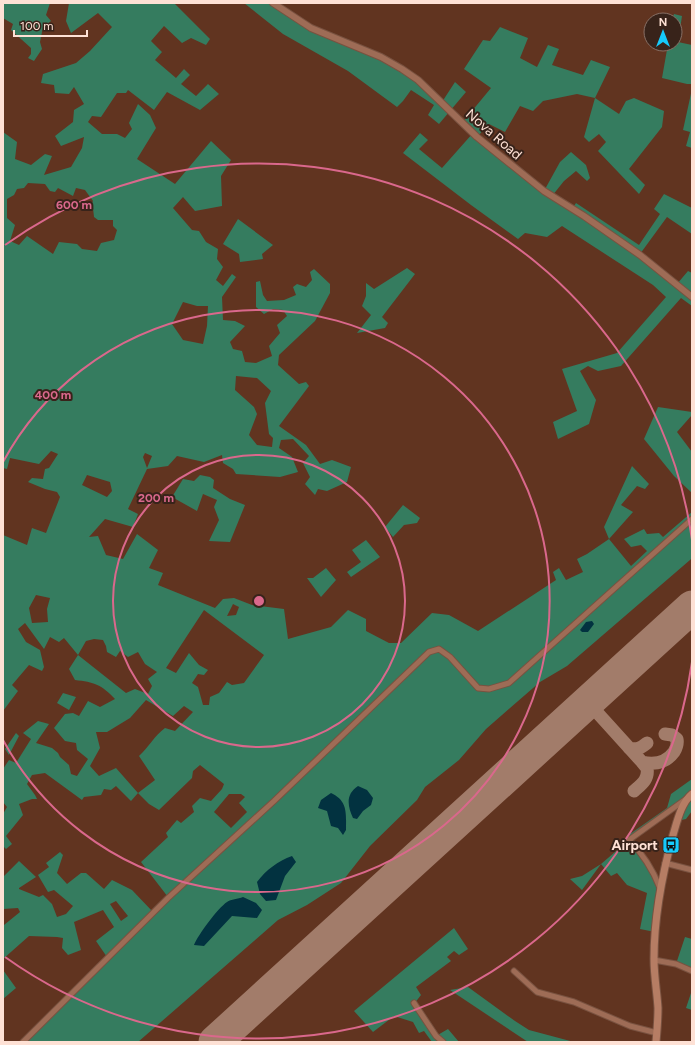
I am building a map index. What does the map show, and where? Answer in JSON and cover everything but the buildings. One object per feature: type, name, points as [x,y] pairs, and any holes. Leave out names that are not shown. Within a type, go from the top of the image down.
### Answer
[{"type":"main road","points":[[656,1042],[658,1010],[654,960],[655,932],[665,863],[677,821],[690,795]]},
{"type":"street","name":"Nova Road","points":[[273,3],[311,28],[381,57],[418,80],[477,137],[519,172],[544,191],[640,254],[692,297]]},
{"type":"street","points":[[23,1042],[163,902],[274,801],[429,652],[439,649],[450,657],[478,688],[489,689],[508,683],[692,519]]},
{"type":"street","points":[[661,889],[654,872],[637,848],[629,840],[690,795]]},
{"type":"street","points":[[665,863],[692,870]]},
{"type":"street","points":[[654,960],[676,964],[692,971]]},
{"type":"street","points":[[514,971],[537,992],[574,1002],[630,1026],[657,1033]]},
{"type":"street","points":[[414,1004],[436,1036],[443,1042]]},
{"type":"green space","points":[[3,3],[50,3],[46,15],[51,21],[43,27],[40,42],[42,49],[34,61],[28,58],[31,54],[31,48],[11,30],[13,24],[3,18]]},
{"type":"green space","points":[[69,3],[174,3],[210,39],[206,45],[191,38],[182,43],[164,26],[151,41],[162,52],[155,60],[176,78],[184,69],[190,75],[181,84],[196,96],[208,84],[219,94],[200,110],[167,92],[154,110],[128,90],[126,93],[117,93],[101,117],[92,116],[88,122],[102,134],[117,134],[125,138],[132,129],[129,123],[138,104],[150,115],[156,128],[137,159],[175,184],[211,141],[231,160],[221,176],[222,206],[195,211],[183,197],[173,208],[192,230],[199,231],[206,242],[218,249],[217,259],[223,267],[216,280],[223,286],[232,274],[236,277],[222,297],[223,320],[235,321],[245,326],[230,342],[233,349],[242,351],[245,362],[256,363],[272,356],[269,346],[280,333],[277,325],[287,316],[283,310],[273,309],[264,314],[256,307],[256,282],[260,281],[263,295],[267,301],[284,300],[296,295],[293,287],[297,284],[306,287],[312,280],[310,272],[314,269],[330,284],[330,293],[315,321],[279,355],[278,365],[299,384],[306,382],[309,386],[279,426],[306,445],[320,464],[332,460],[351,467],[347,482],[327,491],[318,489],[315,495],[305,484],[310,477],[303,463],[309,456],[293,439],[281,440],[279,448],[292,457],[298,472],[280,477],[236,474],[233,469],[223,463],[222,455],[204,462],[177,456],[168,466],[147,469],[128,509],[138,514],[133,527],[105,519],[89,537],[98,536],[106,555],[123,559],[137,534],[158,550],[149,568],[163,573],[158,585],[215,608],[223,599],[234,598],[252,605],[284,609],[288,639],[331,627],[348,610],[366,619],[366,631],[389,643],[401,643],[432,613],[449,615],[478,631],[556,580],[553,572],[559,568],[566,580],[583,572],[577,559],[609,539],[631,566],[647,551],[641,545],[631,547],[624,539],[644,529],[647,534],[659,533],[663,537],[692,512],[692,558],[690,560],[567,666],[540,682],[486,729],[459,760],[425,787],[417,800],[370,846],[341,883],[307,905],[278,920],[138,1042],[23,1042],[107,957],[96,941],[114,927],[103,910],[74,922],[81,950],[68,955],[62,948],[63,938],[29,936],[3,959],[3,924],[4,925],[20,912],[18,908],[3,909],[3,876],[19,861],[36,877],[19,889],[39,897],[43,895],[52,904],[57,917],[66,914],[73,906],[54,890],[48,892],[38,875],[49,867],[46,863],[60,852],[63,855],[57,873],[67,884],[81,873],[86,873],[104,889],[112,880],[132,890],[153,912],[168,897],[141,862],[168,837],[166,833],[177,820],[181,823],[194,812],[192,806],[200,798],[211,801],[222,789],[224,784],[200,765],[193,771],[192,778],[159,810],[149,804],[138,793],[131,801],[116,786],[111,790],[104,789],[101,795],[84,797],[82,800],[45,773],[32,775],[27,784],[37,799],[32,799],[19,804],[23,815],[6,836],[12,844],[6,849],[3,846],[3,814],[7,807],[3,802],[3,769],[9,760],[16,763],[31,739],[23,733],[38,721],[49,724],[36,743],[52,748],[69,765],[71,774],[77,776],[88,759],[77,750],[76,743],[65,741],[54,728],[65,714],[73,713],[79,716],[88,701],[100,707],[115,699],[102,687],[75,680],[69,669],[78,655],[64,638],[59,642],[50,637],[44,649],[25,623],[18,629],[26,642],[40,650],[44,667],[42,671],[29,665],[12,685],[18,691],[3,711],[3,535],[27,545],[32,528],[46,533],[60,497],[57,492],[28,482],[32,478],[43,479],[45,469],[49,468],[58,454],[51,451],[39,464],[10,458],[7,469],[3,468],[3,132],[17,142],[15,159],[31,165],[45,154],[52,156],[44,175],[71,167],[82,148],[84,137],[61,146],[55,136],[73,122],[74,110],[84,104],[74,87],[69,94],[55,93],[54,85],[41,83],[43,74],[76,63],[90,51],[112,27],[98,13],[71,33],[66,21]],"holes":[[[28,183],[45,184],[50,191],[55,192],[58,188],[73,196],[76,188],[85,190],[93,201],[91,205],[93,208],[94,217],[98,220],[113,220],[113,226],[117,230],[114,240],[101,243],[97,251],[82,249],[77,244],[59,242],[53,254],[27,236],[19,245],[10,241],[15,225],[7,218],[7,199],[14,195],[17,189],[24,188]],[[183,302],[197,306],[208,306],[207,326],[203,344],[183,340],[172,324]],[[236,376],[257,378],[271,391],[265,403],[269,434],[273,438],[272,447],[257,445],[249,435],[257,414],[254,407],[235,390]],[[145,453],[152,456],[147,468],[143,457]],[[87,475],[110,482],[112,491],[107,497],[82,485]],[[36,595],[50,598],[47,609],[48,622],[32,623],[29,608]],[[233,604],[239,607],[236,615],[227,616]],[[204,610],[264,655],[244,683],[232,685],[227,682],[219,693],[210,697],[209,705],[203,705],[198,687],[192,683],[198,674],[204,675],[208,670],[199,665],[189,653],[176,673],[166,668]],[[94,639],[103,640],[107,652],[116,657],[120,651],[128,657],[138,652],[145,664],[157,672],[148,679],[152,686],[148,694],[135,689],[126,693],[78,655],[86,641]],[[146,700],[173,716],[184,706],[193,712],[175,731],[165,728],[161,731],[139,756],[155,780],[138,793],[116,768],[99,776],[90,766],[100,748],[96,732],[107,732],[130,718]],[[229,794],[241,794],[245,797],[239,803],[247,812],[231,828],[214,812]],[[116,901],[128,916],[121,921],[110,904]]]},
{"type":"green space","points":[[244,3],[273,3],[311,28],[402,69],[442,102],[455,82],[466,92],[439,124],[428,115],[434,105],[411,90],[397,107],[348,71],[283,34]]},
{"type":"green space","points":[[500,27],[528,38],[520,58],[537,67],[548,45],[559,49],[552,65],[583,75],[591,60],[610,67],[595,98],[577,94],[543,101],[533,111],[520,106],[505,132],[489,124],[477,137],[544,191],[560,162],[571,152],[586,165],[590,178],[587,181],[576,171],[564,181],[552,196],[572,209],[576,203],[639,245],[660,214],[654,209],[664,194],[692,208],[692,234],[667,217],[640,254],[677,284],[688,271],[692,273],[692,306],[681,298],[621,366],[598,371],[588,366],[580,371],[596,400],[589,424],[558,439],[553,422],[577,411],[562,369],[617,353],[666,297],[653,285],[562,226],[547,237],[525,233],[518,239],[403,153],[420,133],[428,140],[419,149],[442,168],[473,133],[462,123],[491,88],[464,69],[483,40],[490,41]]},
{"type":"green space","points":[[683,43],[692,45],[692,84],[662,78],[667,52],[683,52]]},
{"type":"green space","points":[[692,89],[692,148],[686,146],[690,132],[683,130]]},
{"type":"green space","points":[[595,98],[619,114],[626,101],[634,98],[664,111],[662,127],[629,169],[645,185],[639,194],[598,151],[606,142],[599,134],[589,142],[584,137]]},
{"type":"green space","points":[[238,219],[273,245],[262,254],[263,259],[240,262],[239,254],[223,244]]},
{"type":"green space","points":[[407,268],[415,274],[382,317],[388,323],[385,328],[357,333],[371,315],[362,306],[366,296],[366,283],[374,289]]},
{"type":"green space","points":[[658,407],[692,412],[692,415],[677,432],[692,452],[692,493],[674,476],[644,439]]},
{"type":"green space","points":[[632,466],[649,484],[645,489],[637,486],[621,505],[633,512],[609,539],[604,527]]},
{"type":"green space","points":[[200,475],[210,477],[214,480],[213,488],[230,499],[245,505],[230,542],[209,541],[219,520],[214,507],[217,500],[203,494],[197,511],[172,497],[183,479],[194,481]]},
{"type":"green space","points":[[403,505],[420,518],[417,523],[404,525],[393,537],[385,527]]},
{"type":"green space","points":[[366,540],[380,557],[351,577],[347,572],[361,562],[352,550]]},
{"type":"green space","points":[[326,568],[336,580],[321,597],[307,578],[313,578]]},
{"type":"green space","points":[[63,693],[76,697],[69,710],[57,703]]},
{"type":"green space","points":[[16,733],[19,736],[9,755],[5,749]]},
{"type":"green space","points":[[692,779],[692,811],[686,819],[677,821],[688,798],[629,840],[630,834],[667,808],[671,794]]},
{"type":"green space","points":[[629,840],[637,848],[661,889],[655,932],[640,929],[647,893],[627,885],[617,873],[611,876],[601,864]]},
{"type":"green space","points":[[601,864],[582,890],[570,879],[582,876]]},
{"type":"green space","points":[[454,928],[468,949],[459,955],[454,951],[447,957],[451,961],[416,987],[421,995],[414,1004],[436,1036],[448,1029],[459,1042],[432,1042],[424,1031],[419,1033],[413,1022],[394,1016],[373,1032],[354,1011]]},
{"type":"green space","points":[[685,937],[692,939],[692,971],[676,964]]},
{"type":"green space","points":[[3,970],[16,988],[3,999]]},
{"type":"green space","points":[[468,987],[529,1030],[574,1042],[528,1042],[450,990]]},
{"type":"green space","points":[[692,990],[692,1010],[686,1008]]},
{"type":"water","points":[[592,621],[594,624],[588,632],[582,632],[580,630],[586,622]]},
{"type":"water","points":[[358,786],[367,790],[373,798],[371,805],[363,811],[357,819],[353,818],[349,800],[351,793]]},
{"type":"water","points":[[331,793],[341,800],[345,808],[346,830],[343,835],[338,828],[331,826],[327,811],[318,808],[321,800]]},
{"type":"water","points":[[292,856],[296,862],[285,876],[276,900],[266,901],[260,894],[257,882],[273,866]]},
{"type":"water","points":[[243,897],[256,903],[262,910],[257,918],[232,916],[204,946],[194,945],[209,922],[223,905],[230,900]]},
{"type":"taxiway","points":[[594,709],[593,702],[596,695]]},
{"type":"taxiway","points":[[574,714],[586,707],[594,709],[642,762],[656,763],[664,761],[671,756],[677,746],[677,739],[672,735],[665,734]]},
{"type":"taxiway","points":[[629,748],[639,748],[647,743]]},
{"type":"taxiway","points":[[634,791],[640,786],[647,775],[647,768],[642,762]]},
{"type":"runway","points":[[215,1042],[692,607]]},
{"type":"place","name":"Airport","points":[[671,845]]}]
